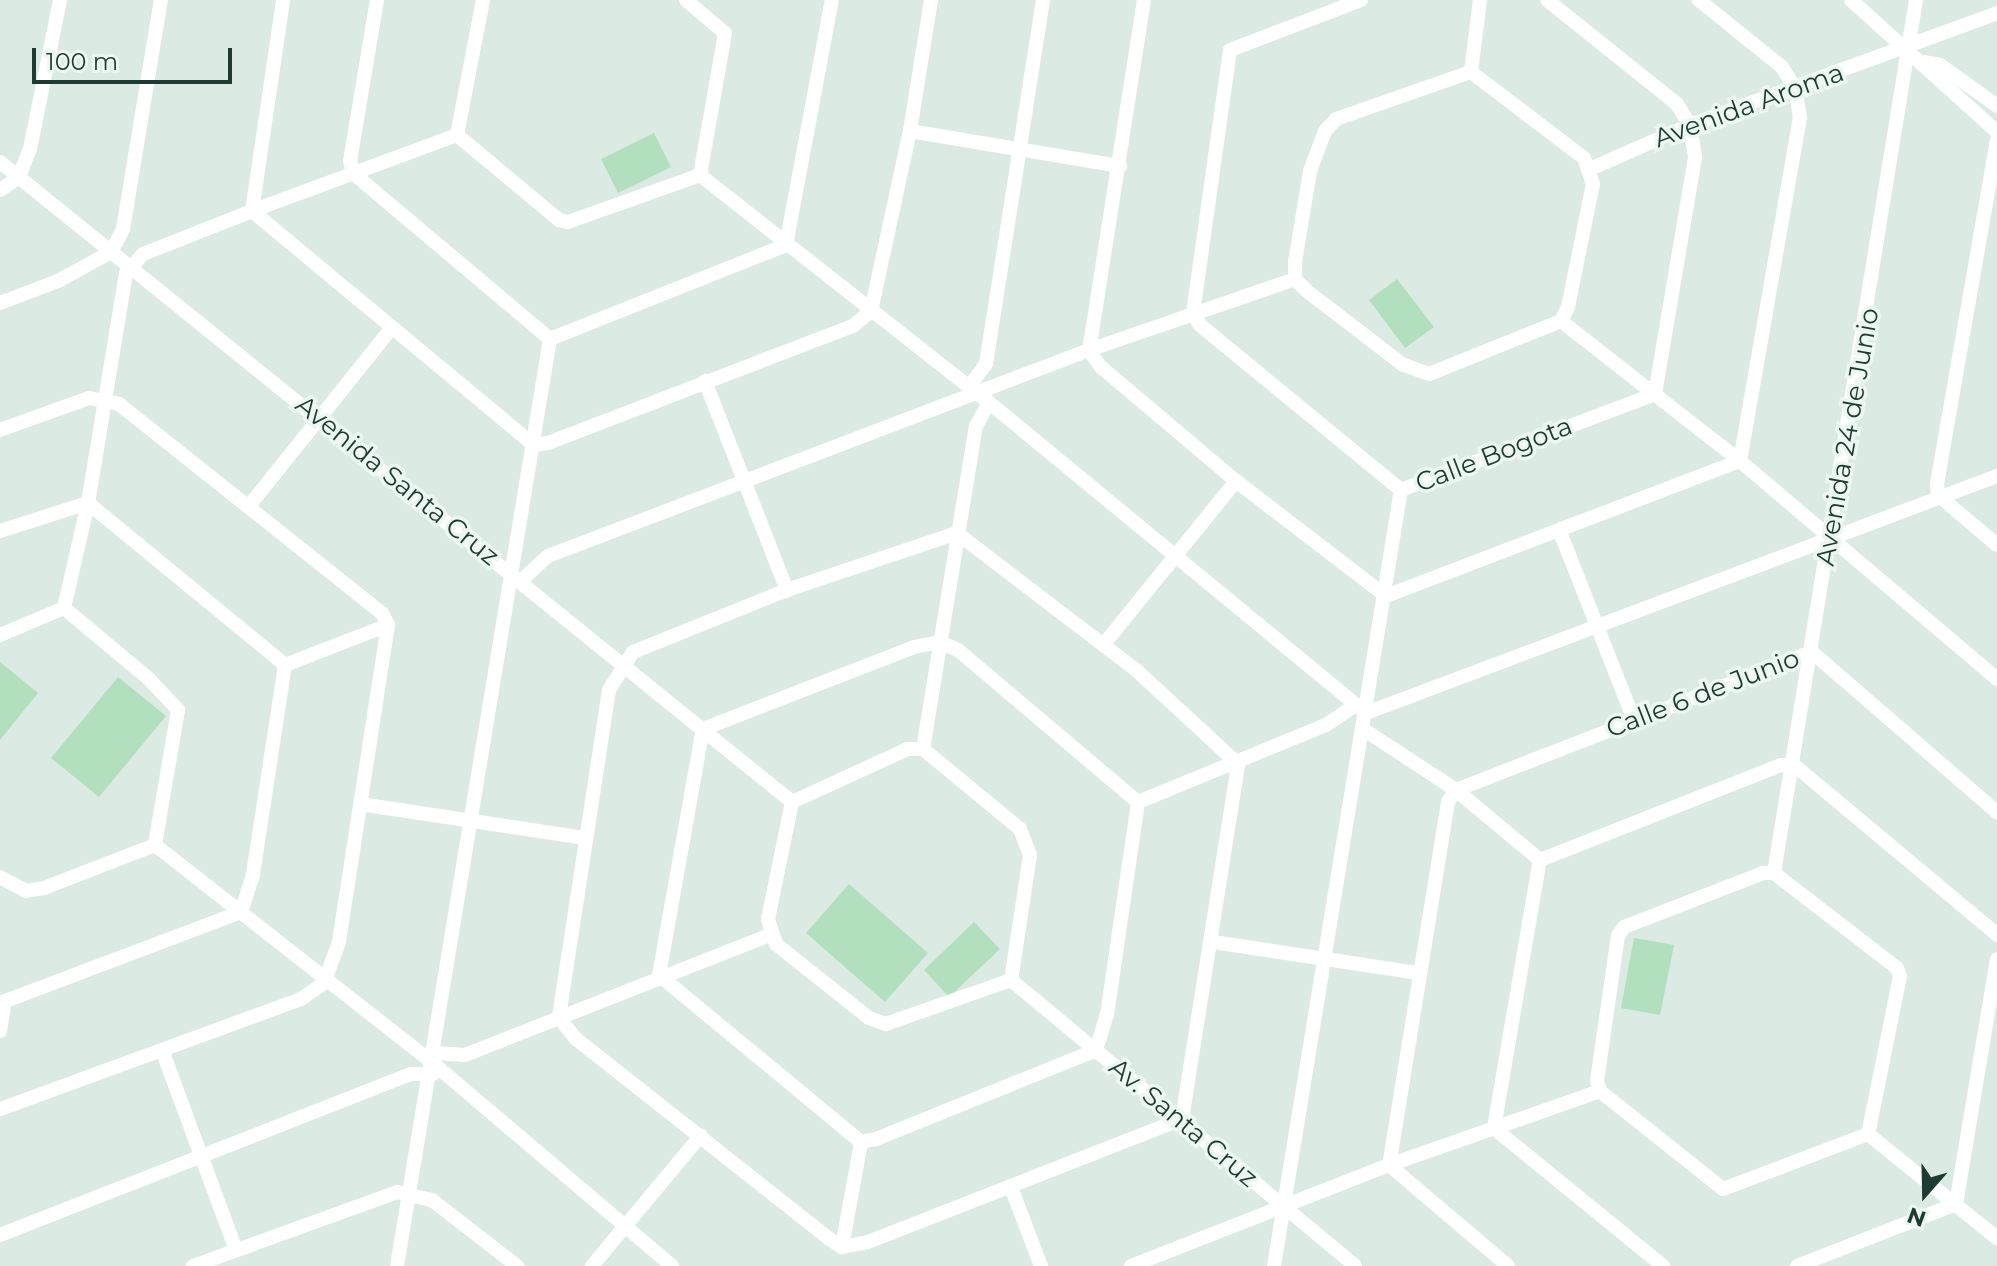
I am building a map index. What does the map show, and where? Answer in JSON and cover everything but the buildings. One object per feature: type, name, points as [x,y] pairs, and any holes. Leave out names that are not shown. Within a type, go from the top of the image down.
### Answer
[{"type":"street","points":[[0,190],[19,177],[41,112],[60,0]]},
{"type":"street","points":[[0,303],[58,281],[111,252],[123,229],[161,0]]},
{"type":"street","points":[[252,211],[283,0]]},
{"type":"street","points":[[377,0],[350,161],[354,174],[550,339]]},
{"type":"street","points":[[457,135],[483,0]]},
{"type":"street","points":[[686,0],[725,33],[700,175]]},
{"type":"street","points":[[786,245],[832,0]]},
{"type":"street","points":[[534,445],[853,326],[871,311],[910,131],[931,0]]},
{"type":"street","points":[[923,749],[1043,0]]},
{"type":"street","points":[[1144,0],[1089,350],[1101,367],[1236,481],[1386,596]]},
{"type":"street","points":[[1193,313],[1230,50],[1361,0]]},
{"type":"street","points":[[1471,72],[1480,0]]},
{"type":"street","points":[[1547,0],[1677,104],[1690,125],[1695,157],[1655,394]]},
{"type":"street","points":[[1699,0],[1782,67],[1795,88],[1800,118],[1740,461]]},
{"type":"street","points":[[1851,0],[1925,62],[1941,85],[1997,132]]},
{"type":"street","name":"Avenida 24 de Junio","points":[[1774,873],[1794,765],[1916,0]]},
{"type":"street","name":"Avenida Aroma","points":[[1590,169],[1690,125],[1997,13]]},
{"type":"street","points":[[1925,62],[1940,65],[1997,106]]},
{"type":"street","points":[[1295,279],[1310,171],[1325,131],[1336,119],[1471,72]]},
{"type":"street","points":[[1295,279],[1402,364],[1429,374],[1561,321],[1568,307],[1593,184],[1590,169],[1584,158],[1471,72]]},
{"type":"street","points":[[910,131],[1120,166]]},
{"type":"street","points":[[64,608],[88,503],[130,265],[143,254],[457,135]]},
{"type":"street","points":[[457,135],[568,222],[700,175]]},
{"type":"street","points":[[1938,495],[1997,140]]},
{"type":"street","name":"Avenida Santa Cruz","points":[[0,162],[517,576],[792,802]]},
{"type":"street","points":[[700,175],[979,395],[1172,558],[1361,709]]},
{"type":"street","points":[[252,211],[534,445]]},
{"type":"street","points":[[550,339],[786,245]]},
{"type":"street","points":[[517,576],[548,556],[979,395],[1089,350],[1295,279]]},
{"type":"street","name":"Calle Bogota","points":[[1193,313],[1200,325],[1401,490],[1655,394]]},
{"type":"street","points":[[1561,321],[1740,461],[1997,679]]},
{"type":"street","points":[[249,506],[391,329]]},
{"type":"street","points":[[397,1266],[517,576],[550,339]]},
{"type":"street","points":[[705,381],[747,481],[787,590]]},
{"type":"street","points":[[0,430],[71,404],[105,398],[131,412],[249,506],[382,613],[388,625],[339,942],[324,983],[301,999],[0,1109]]},
{"type":"street","points":[[1386,596],[1740,461]]},
{"type":"street","points":[[1138,802],[1238,764],[1361,709],[1599,624],[1938,495],[1997,476]]},
{"type":"street","points":[[1104,644],[1236,481]]},
{"type":"street","points":[[1274,1266],[1322,958],[1363,729],[1361,709],[1386,596],[1401,490]]},
{"type":"street","points":[[1938,495],[1997,545]]},
{"type":"street","points":[[0,531],[88,503]]},
{"type":"street","points":[[88,503],[285,665]]},
{"type":"street","points":[[1560,532],[1599,624],[1634,720]]},
{"type":"street","points":[[842,1247],[575,1038],[559,1018],[585,838],[609,690],[624,664],[649,644],[787,590],[957,533]]},
{"type":"street","points":[[957,533],[1104,644],[1238,764]]},
{"type":"street","points":[[0,635],[64,608]]},
{"type":"street","points":[[64,608],[148,678],[178,710],[155,845]]},
{"type":"street","points":[[285,665],[388,625]]},
{"type":"street","points":[[659,975],[703,729],[914,647],[940,642],[970,660],[1138,802]]},
{"type":"street","name":"Calle 6 de Junio","points":[[1456,790],[1812,652],[1997,812]]},
{"type":"street","points":[[241,912],[253,875],[285,665]]},
{"type":"street","points":[[1363,729],[1456,790],[1540,860]]},
{"type":"street","points":[[908,749],[923,749],[1027,839],[1030,855],[1011,980],[886,1024],[858,1009],[776,944],[768,919],[792,802],[908,749]]},
{"type":"street","points":[[842,1247],[1012,1190],[1182,1119],[1213,942],[1238,764]]},
{"type":"street","points":[[1540,860],[1781,765],[1794,765],[1997,935]]},
{"type":"street","points":[[1389,1165],[1448,802],[1456,790]]},
{"type":"street","points":[[861,1142],[1096,1050],[1107,1015],[1138,802]]},
{"type":"street","points":[[360,804],[585,838]]},
{"type":"street","points":[[0,877],[26,891],[44,888],[155,845]]},
{"type":"street","points":[[155,845],[241,912],[324,983],[434,1064],[672,1266]]},
{"type":"street","points":[[1494,1128],[1540,860]]},
{"type":"street","points":[[1600,1091],[1616,950],[1624,927],[1774,873],[1897,968],[1900,976],[1868,1134]]},
{"type":"street","points":[[0,1031],[2,1004],[241,912]]},
{"type":"street","points":[[0,1235],[559,1018],[659,975],[772,934]]},
{"type":"street","points":[[1213,942],[1419,973]]},
{"type":"street","points":[[1956,1204],[1997,959]]},
{"type":"street","points":[[659,975],[861,1142]]},
{"type":"street","name":"Av. Santa Cruz","points":[[1011,980],[1182,1119],[1355,1266]]},
{"type":"street","points":[[162,1050],[236,1250]]},
{"type":"street","points":[[1131,1266],[1389,1165],[1600,1091]]},
{"type":"street","points":[[1600,1091],[1723,1189],[1868,1134]]},
{"type":"street","points":[[1494,1128],[1663,1266]]},
{"type":"street","points":[[1868,1134],[1997,1238]]},
{"type":"street","points":[[592,1266],[701,1135]]},
{"type":"street","points":[[842,1247],[861,1142]]},
{"type":"street","points":[[1389,1165],[1508,1266]]},
{"type":"street","points":[[1012,1190],[1041,1266]]},
{"type":"street","points":[[193,1266],[370,1197],[410,1192],[446,1208],[517,1266]]},
{"type":"street","points":[[1797,1266],[1956,1204]]},
{"type":"green space","points":[[654,133],[671,167],[618,193],[601,159]]},
{"type":"green space","points":[[1397,279],[1434,327],[1405,348],[1369,300]]},
{"type":"green space","points":[[0,662],[38,693],[0,740]]},
{"type":"green space","points":[[118,677],[166,716],[99,797],[51,758]]},
{"type":"green space","points":[[849,884],[928,953],[885,1002],[806,933]]},
{"type":"green space","points":[[974,922],[1000,949],[949,997],[924,970]]},
{"type":"green space","points":[[1634,938],[1674,945],[1660,1015],[1621,1008]]}]
